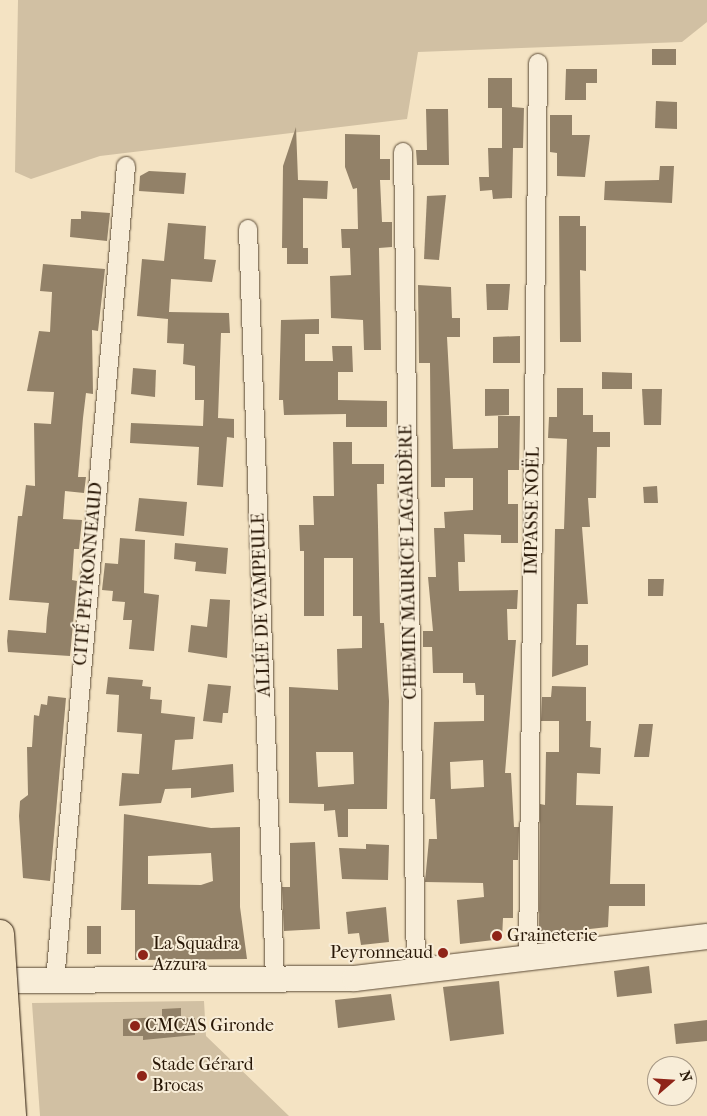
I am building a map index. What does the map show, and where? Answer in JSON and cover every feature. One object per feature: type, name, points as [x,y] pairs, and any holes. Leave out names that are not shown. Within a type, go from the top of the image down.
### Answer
[{"type":"highway","points":[[0,934],[12,1116]]},
{"type":"main road","points":[[0,980],[275,980],[416,971],[707,936]]},
{"type":"street","name":"IMPASSE NOËL","points":[[528,958],[538,63]]},
{"type":"street","name":"CHEMIN MAURICE LAGARDÈRE","points":[[404,152],[416,971]]},
{"type":"street","name":"CITÉ PEYRONNEAUD","points":[[55,981],[126,166]]},
{"type":"street","name":"ALLÉE DE VAMPEULE","points":[[248,229],[275,980]]},
{"type":"shaded area","points":[[18,0],[707,0],[707,22],[682,42],[418,52],[407,119],[100,156],[31,179],[15,172]]},
{"type":"shaded area","name":"Stade Gérard Brocas","points":[[204,1001],[206,1036],[289,1116],[40,1116],[32,1003]]},
{"type":"building","points":[[652,49],[676,49],[676,65],[652,65]]},
{"type":"building","points":[[566,69],[597,69],[597,83],[586,83],[586,100],[565,100]]},
{"type":"building","points":[[488,78],[512,78],[512,107],[524,108],[523,148],[513,148],[512,198],[493,199],[492,190],[480,191],[479,177],[489,177],[488,148],[502,148],[502,108],[488,108]]},
{"type":"building","points":[[656,101],[677,102],[677,129],[655,128]]},
{"type":"building","points":[[426,109],[448,109],[449,165],[417,165],[416,150],[427,150]]},
{"type":"building","points":[[550,115],[572,115],[572,135],[590,135],[585,177],[557,176],[557,153],[550,152]]},
{"type":"building","points":[[296,127],[298,180],[328,181],[327,199],[303,198],[303,248],[308,248],[308,264],[287,264],[287,248],[282,248],[283,166]]},
{"type":"building","points":[[345,134],[380,135],[380,159],[390,159],[390,180],[380,180],[382,222],[392,222],[392,247],[379,248],[381,350],[364,350],[363,320],[331,318],[330,276],[351,275],[350,248],[342,248],[341,229],[358,229],[357,188],[353,189],[345,167]]},
{"type":"building","points":[[660,166],[674,166],[672,203],[604,200],[605,181],[659,180]]},
{"type":"building","points":[[149,171],[186,173],[184,194],[139,191],[140,176]]},
{"type":"building","points":[[446,195],[439,260],[424,259],[427,196]]},
{"type":"building","points":[[81,211],[110,213],[107,241],[70,237],[71,219],[81,219]]},
{"type":"building","points":[[559,216],[580,216],[580,226],[586,226],[586,271],[580,270],[581,342],[560,342]]},
{"type":"building","points":[[168,223],[206,226],[204,259],[216,260],[212,282],[171,279],[169,312],[229,313],[230,333],[221,333],[218,418],[234,419],[234,438],[227,437],[223,487],[197,485],[199,447],[130,443],[131,423],[203,426],[204,400],[195,400],[195,366],[183,364],[184,344],[167,343],[168,319],[137,316],[142,259],[164,261]]},
{"type":"building","points":[[43,264],[105,269],[98,331],[92,330],[93,394],[86,393],[83,418],[78,477],[86,477],[84,493],[65,491],[63,519],[82,520],[79,549],[74,549],[72,580],[77,581],[70,656],[8,652],[7,641],[8,630],[46,633],[49,603],[9,600],[18,516],[22,516],[26,485],[35,486],[34,423],[51,424],[54,392],[27,391],[39,331],[50,332],[52,292],[40,291]]},
{"type":"building","points":[[486,284],[510,284],[508,310],[487,310]]},
{"type":"building","points":[[418,285],[451,287],[452,318],[460,318],[460,337],[447,337],[453,449],[498,448],[498,416],[520,416],[519,470],[508,470],[508,504],[518,504],[518,543],[501,543],[501,535],[464,534],[465,562],[458,562],[459,591],[518,590],[517,609],[507,609],[508,640],[516,640],[505,773],[511,773],[514,827],[519,827],[518,860],[513,860],[513,918],[503,918],[502,939],[460,944],[457,900],[484,897],[483,883],[425,882],[429,839],[437,839],[435,799],[430,799],[434,722],[484,721],[484,695],[476,695],[475,683],[463,683],[463,673],[433,673],[432,647],[423,647],[423,631],[433,631],[428,577],[436,577],[434,528],[445,528],[444,512],[473,510],[473,478],[445,478],[445,487],[431,487],[430,363],[419,363]],"holes":[[[483,760],[484,787],[451,789],[450,762]]]},
{"type":"building","points":[[319,319],[319,334],[305,334],[305,361],[333,361],[332,346],[352,346],[353,372],[338,372],[338,400],[387,401],[387,427],[346,427],[346,414],[284,415],[283,400],[279,400],[281,320]]},
{"type":"building","points":[[520,336],[520,363],[493,363],[493,337]]},
{"type":"building","points":[[133,368],[156,370],[155,397],[131,394]]},
{"type":"building","points":[[602,372],[632,373],[632,389],[602,389]]},
{"type":"building","points":[[557,388],[583,388],[583,415],[593,415],[593,432],[610,432],[610,447],[597,447],[596,498],[588,498],[590,527],[582,527],[588,604],[577,604],[576,645],[588,645],[588,665],[552,677],[555,529],[564,529],[567,439],[548,438],[549,417],[557,417]]},
{"type":"building","points":[[485,389],[509,389],[509,415],[485,416]]},
{"type":"building","points":[[642,389],[662,389],[661,425],[644,425]]},
{"type":"building","points":[[333,442],[352,442],[352,464],[384,464],[384,484],[377,484],[380,623],[384,623],[389,701],[387,809],[348,809],[348,837],[338,837],[335,810],[324,811],[324,804],[289,803],[289,687],[338,690],[337,649],[362,648],[362,616],[353,616],[353,558],[324,558],[324,616],[304,616],[304,551],[300,551],[299,525],[314,525],[313,496],[334,496]],"holes":[[[316,752],[353,752],[354,784],[318,787]]]},
{"type":"building","points":[[657,486],[658,503],[644,503],[643,487]]},
{"type":"building","points":[[139,498],[187,502],[184,536],[135,531]]},
{"type":"building","points":[[120,538],[145,540],[144,593],[159,595],[154,651],[129,649],[132,620],[123,620],[125,602],[112,601],[113,591],[102,590],[105,563],[118,564]]},
{"type":"building","points":[[175,543],[228,548],[226,574],[195,571],[196,562],[174,559]]},
{"type":"building","points":[[648,579],[664,579],[663,596],[648,596]]},
{"type":"building","points":[[210,599],[230,600],[227,658],[188,652],[191,625],[207,627]]},
{"type":"building","points":[[108,677],[143,680],[142,686],[151,687],[150,699],[162,700],[161,713],[195,717],[193,739],[175,740],[172,770],[233,764],[234,792],[191,798],[191,788],[165,789],[161,803],[119,806],[122,773],[139,774],[142,734],[117,732],[119,695],[106,694]]},
{"type":"building","points":[[208,684],[231,686],[228,713],[223,713],[222,723],[203,721]]},
{"type":"building","points":[[552,686],[586,687],[586,721],[591,721],[590,747],[601,748],[600,774],[577,773],[576,805],[613,806],[610,884],[645,884],[645,906],[609,906],[608,927],[544,934],[539,930],[540,804],[545,805],[546,752],[559,752],[559,721],[541,721],[542,697],[551,697]]},
{"type":"building","points":[[48,696],[66,698],[50,881],[23,878],[19,816],[20,801],[28,795],[27,747],[32,747],[34,715],[39,716],[41,704],[47,705]]},
{"type":"building","points":[[639,724],[653,724],[649,757],[634,757]]},
{"type":"building","points":[[124,814],[211,828],[240,827],[240,907],[247,959],[135,960],[135,910],[121,910]],"holes":[[[211,853],[213,881],[201,885],[148,884],[148,856]]]},
{"type":"building","points":[[315,842],[320,929],[284,931],[282,887],[290,887],[290,843]]},
{"type":"building","points":[[366,844],[389,845],[388,880],[342,879],[339,848],[366,849]]},
{"type":"building","points":[[386,907],[389,942],[361,945],[359,933],[348,934],[346,912]]},
{"type":"building","points":[[87,926],[101,926],[101,954],[87,954]]},
{"type":"building","points":[[649,966],[652,993],[617,997],[614,971]]},
{"type":"building","points":[[499,981],[504,1034],[450,1041],[443,987]]},
{"type":"building","points":[[391,994],[395,1020],[338,1028],[335,1000]]},
{"type":"building","points":[[181,1008],[181,1018],[195,1018],[195,1035],[143,1040],[143,1036],[123,1036],[123,1019],[162,1017],[162,1009]]},
{"type":"building","points":[[707,1020],[707,1041],[676,1044],[674,1024]]},
{"type":"place","name":"Graineterie","points":[[497,936]]},
{"type":"place","name":"Peyronneaud","points":[[443,953]]},
{"type":"place","name":"La Squadra Azzura","points":[[143,955]]},
{"type":"place","name":"CMCAS Gironde","points":[[135,1026]]},
{"type":"place","name":"Stade Gérard Brocas","points":[[142,1076]]}]
